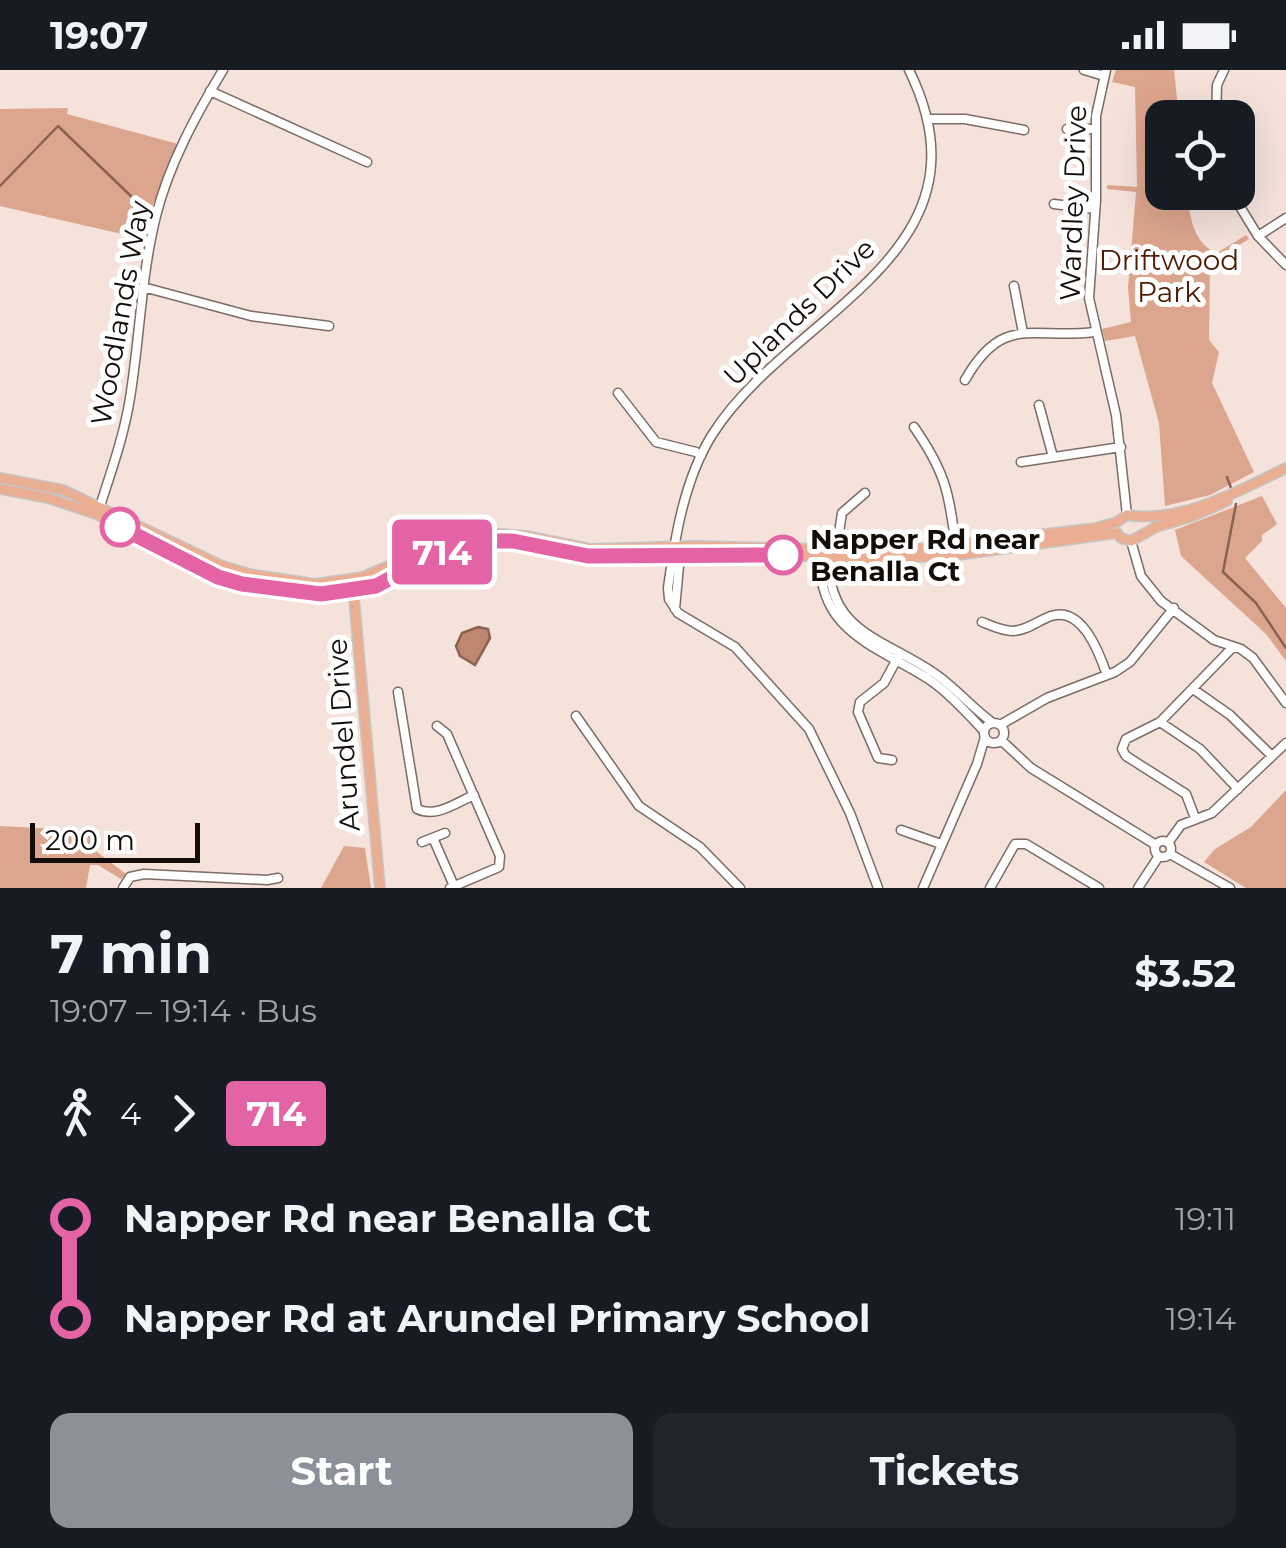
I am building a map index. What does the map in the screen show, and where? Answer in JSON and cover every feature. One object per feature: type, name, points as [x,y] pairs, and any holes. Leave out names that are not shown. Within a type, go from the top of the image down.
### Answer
[{"type":"main road","points":[[0,489],[98,510],[230,568],[314,584],[374,574],[444,541],[486,533],[526,536],[590,550],[828,554],[956,550],[1117,528],[1132,516],[1188,510],[1286,471]]},
{"type":"main road","points":[[1117,528],[1131,541],[1141,533],[1194,516],[1286,471]]},
{"type":"main road","points":[[0,478],[63,490],[218,577],[301,593],[354,591],[382,583],[456,546],[482,541],[513,541],[588,556],[676,552],[696,546],[828,554]]},
{"type":"main road","points":[[1132,516],[1141,533]]},
{"type":"main road","name":"Arundel Drive","points":[[352,580],[380,888]]},
{"type":"street","name":"Woodlands Way","points":[[98,510],[121,440],[130,397],[143,287],[157,212],[188,132],[223,70]]},
{"type":"street","name":"Uplands Drive","points":[[878,888],[850,813],[810,729],[735,647],[675,609],[676,552],[679,524],[700,456],[712,434],[751,386],[844,305],[906,238],[928,182],[930,148],[927,119],[908,70]]},
{"type":"street","points":[[1084,70],[1105,73]]},
{"type":"street","points":[[1216,100],[1216,85],[1224,70]]},
{"type":"street","name":"Wardley Drive","points":[[1105,73],[1096,130],[1089,298],[1132,516]]},
{"type":"street","points":[[210,91],[367,162]]},
{"type":"street","points":[[927,119],[966,119],[1024,130]]},
{"type":"street","points":[[1067,130],[1096,130]]},
{"type":"street","points":[[1054,204],[1095,209]]},
{"type":"street","points":[[1242,210],[1258,236],[1286,265]]},
{"type":"street","points":[[1258,236],[1286,218]]},
{"type":"street","points":[[1014,286],[1023,333]]},
{"type":"street","points":[[143,287],[251,316],[329,326]]},
{"type":"street","points":[[966,380],[986,348],[998,340],[1023,333],[1064,336],[1094,332]]},
{"type":"street","points":[[618,394],[656,442],[700,456]]},
{"type":"street","points":[[1039,404],[1053,457]]},
{"type":"street","points":[[914,427],[948,486],[956,550]]},
{"type":"street","points":[[1021,462],[1121,447]]},
{"type":"street","points":[[865,493],[842,513],[828,554],[832,590],[852,624],[932,681],[991,742],[1001,740]]},
{"type":"street","points":[[679,524],[686,540],[696,546]]},
{"type":"street","points":[[622,549],[665,543],[674,536],[679,524]]},
{"type":"street","points":[[1131,541],[1141,576],[1161,600],[1214,640],[1253,658],[1286,703]]},
{"type":"street","points":[[923,888],[977,764],[985,734],[996,724],[1047,698],[1130,662],[1174,608]]},
{"type":"street","points":[[982,622],[1015,631],[1050,617],[1068,615],[1078,622],[1099,651],[1107,675]]},
{"type":"street","points":[[1195,818],[1186,794],[1126,756],[1122,748],[1126,740],[1160,722],[1234,646]]},
{"type":"street","points":[[898,657],[937,674],[996,724],[1004,734],[1001,740]]},
{"type":"street","points":[[892,760],[878,758],[858,712],[860,702],[884,683],[898,657]]},
{"type":"street","points":[[1193,688],[1230,715],[1272,756]]},
{"type":"street","points":[[398,692],[417,809],[437,812],[474,795]]},
{"type":"street","points":[[576,716],[638,806],[700,847],[740,888]]},
{"type":"street","points":[[1160,722],[1200,748],[1238,788]]},
{"type":"street","points":[[433,838],[452,887],[493,870],[500,862],[447,734],[437,726]]},
{"type":"street","points":[[1001,740],[1031,768],[1156,845]]},
{"type":"street","points":[[1170,854],[1168,843],[1182,824],[1212,813],[1286,743]]},
{"type":"street","points":[[901,830],[941,844]]},
{"type":"street","points":[[422,842],[445,832]]},
{"type":"street","points":[[1156,845],[1168,843]]},
{"type":"street","points":[[990,888],[1015,844],[1026,844],[1099,888]]},
{"type":"street","points":[[1156,845],[1159,856]]},
{"type":"street","points":[[1138,888],[1159,856],[1170,854],[1230,888]]},
{"type":"street","points":[[122,888],[130,877],[144,874],[278,878]]},
{"type":"green space","name":"Driftwood Park","points":[[1116,70],[1174,70],[1177,100],[1145,100],[1145,210],[1190,210],[1197,235],[1217,253],[1246,235],[1249,239],[1210,263],[1209,340],[1219,352],[1212,383],[1254,472],[1210,495],[1165,506],[1159,423],[1135,336],[1105,341],[1102,329],[1131,322],[1128,288],[1136,192],[1107,189],[1107,185],[1137,187],[1135,87],[1112,82]]},
{"type":"green space","points":[[68,108],[67,114],[178,144],[139,238],[0,206],[0,109]]},
{"type":"green space","points":[[1262,496],[1277,524],[1262,535],[1262,541],[1245,558],[1286,608],[1286,661],[1266,634],[1181,556],[1175,530]]},
{"type":"green space","points":[[1286,790],[1286,888],[1246,888],[1204,862],[1215,849],[1251,827]]},
{"type":"green space","points":[[0,826],[96,831],[93,849],[126,874],[121,879],[98,865],[90,865],[86,888],[0,888]]},
{"type":"green space","points":[[344,846],[365,848],[371,888],[321,888]]},
{"type":"shaded area","points":[[478,627],[488,629],[490,638],[475,665],[460,656],[456,646],[462,633]]},
{"type":"waterway","points":[[0,186],[58,126],[134,199]]},
{"type":"waterway","points":[[1227,477],[1231,488]]},
{"type":"waterway","points":[[1236,504],[1223,572],[1256,603],[1286,648]]},
{"type":"bus line","name":"714","points":[[120,527],[218,577],[321,594],[376,586],[432,556],[482,541],[513,541],[588,556],[783,555]]},
{"type":"place","name":"Napper Rd near Benalla Ct","points":[[783,555]]}]
